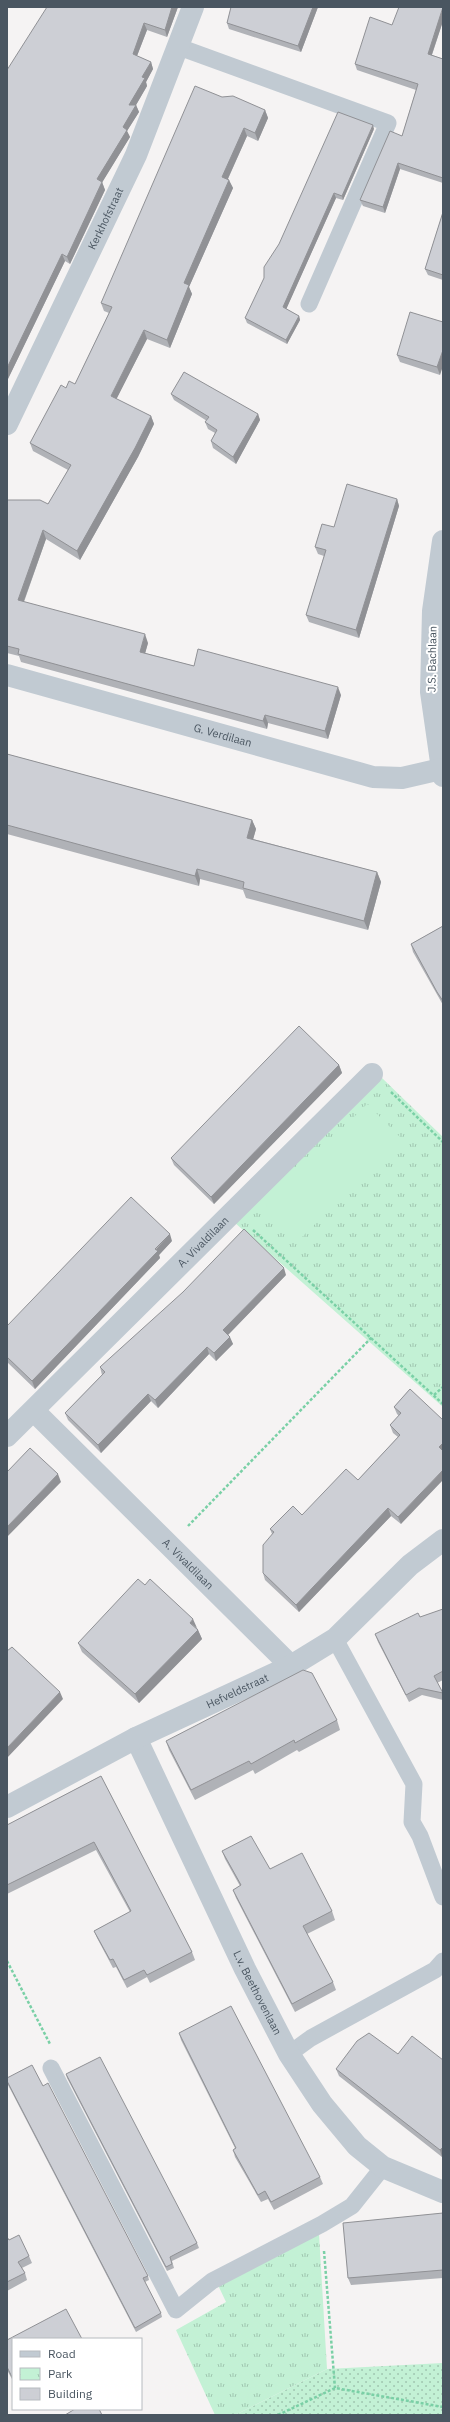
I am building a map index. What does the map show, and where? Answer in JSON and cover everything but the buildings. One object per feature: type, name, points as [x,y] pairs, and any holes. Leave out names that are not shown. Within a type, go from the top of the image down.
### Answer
[{"type":"street","name":"Kerkhofstraat","points":[[7,424],[136,155],[179,47],[193,7]]},
{"type":"street","name":"J.S. Bachlaan","points":[[442,772],[431,692],[433,611],[443,541]]},
{"type":"street","name":"G. Verdilaan","points":[[7,674],[373,777],[402,778],[442,772]]},
{"type":"street","name":"A. Vivaldilaan","points":[[7,1436],[34,1411],[372,1074]]},
{"type":"street","name":"A. Vivaldilaan","points":[[34,1411],[291,1666]]},
{"type":"street","name":"Hefveldstraat","points":[[7,1807],[136,1738],[291,1666],[335,1639],[410,1565],[443,1540]]},
{"type":"street","name":"L.v. Beethovenlaan","points":[[136,1738],[245,1969],[289,2054],[322,2104],[357,2146],[383,2167],[443,2192]]},
{"type":"lane","points":[[179,47],[388,123],[309,304]]},
{"type":"lane","points":[[335,1639],[414,1784],[412,1822],[420,1836],[443,1897]]},
{"type":"lane","points":[[289,2054],[311,2038],[435,1970],[443,1961]]},
{"type":"lane","points":[[51,2068],[176,2310],[212,2281],[322,2224],[352,2206],[383,2167]]},
{"type":"path","points":[[372,1074],[443,1142]]},
{"type":"path","points":[[233,1212],[372,1337],[443,1404]]},
{"type":"path","points":[[169,1545],[372,1337]]},
{"type":"path","points":[[434,1395],[443,1387]]},
{"type":"path","points":[[7,1961],[54,2051]]},
{"type":"path","points":[[322,2224],[335,2388]]},
{"type":"path","points":[[278,2415],[335,2388],[443,2407]]},
{"type":"green space","points":[[382,1078],[443,1137],[443,1407],[234,1222]]},
{"type":"green space","points":[[367,1104],[401,1138],[298,1241],[263,1206]]},
{"type":"green space","points":[[319,2234],[327,2369],[235,2415],[215,2415],[176,2330],[226,2302],[218,2285]]},
{"type":"green space","points":[[443,2363],[443,2415],[235,2415],[327,2369]]}]
